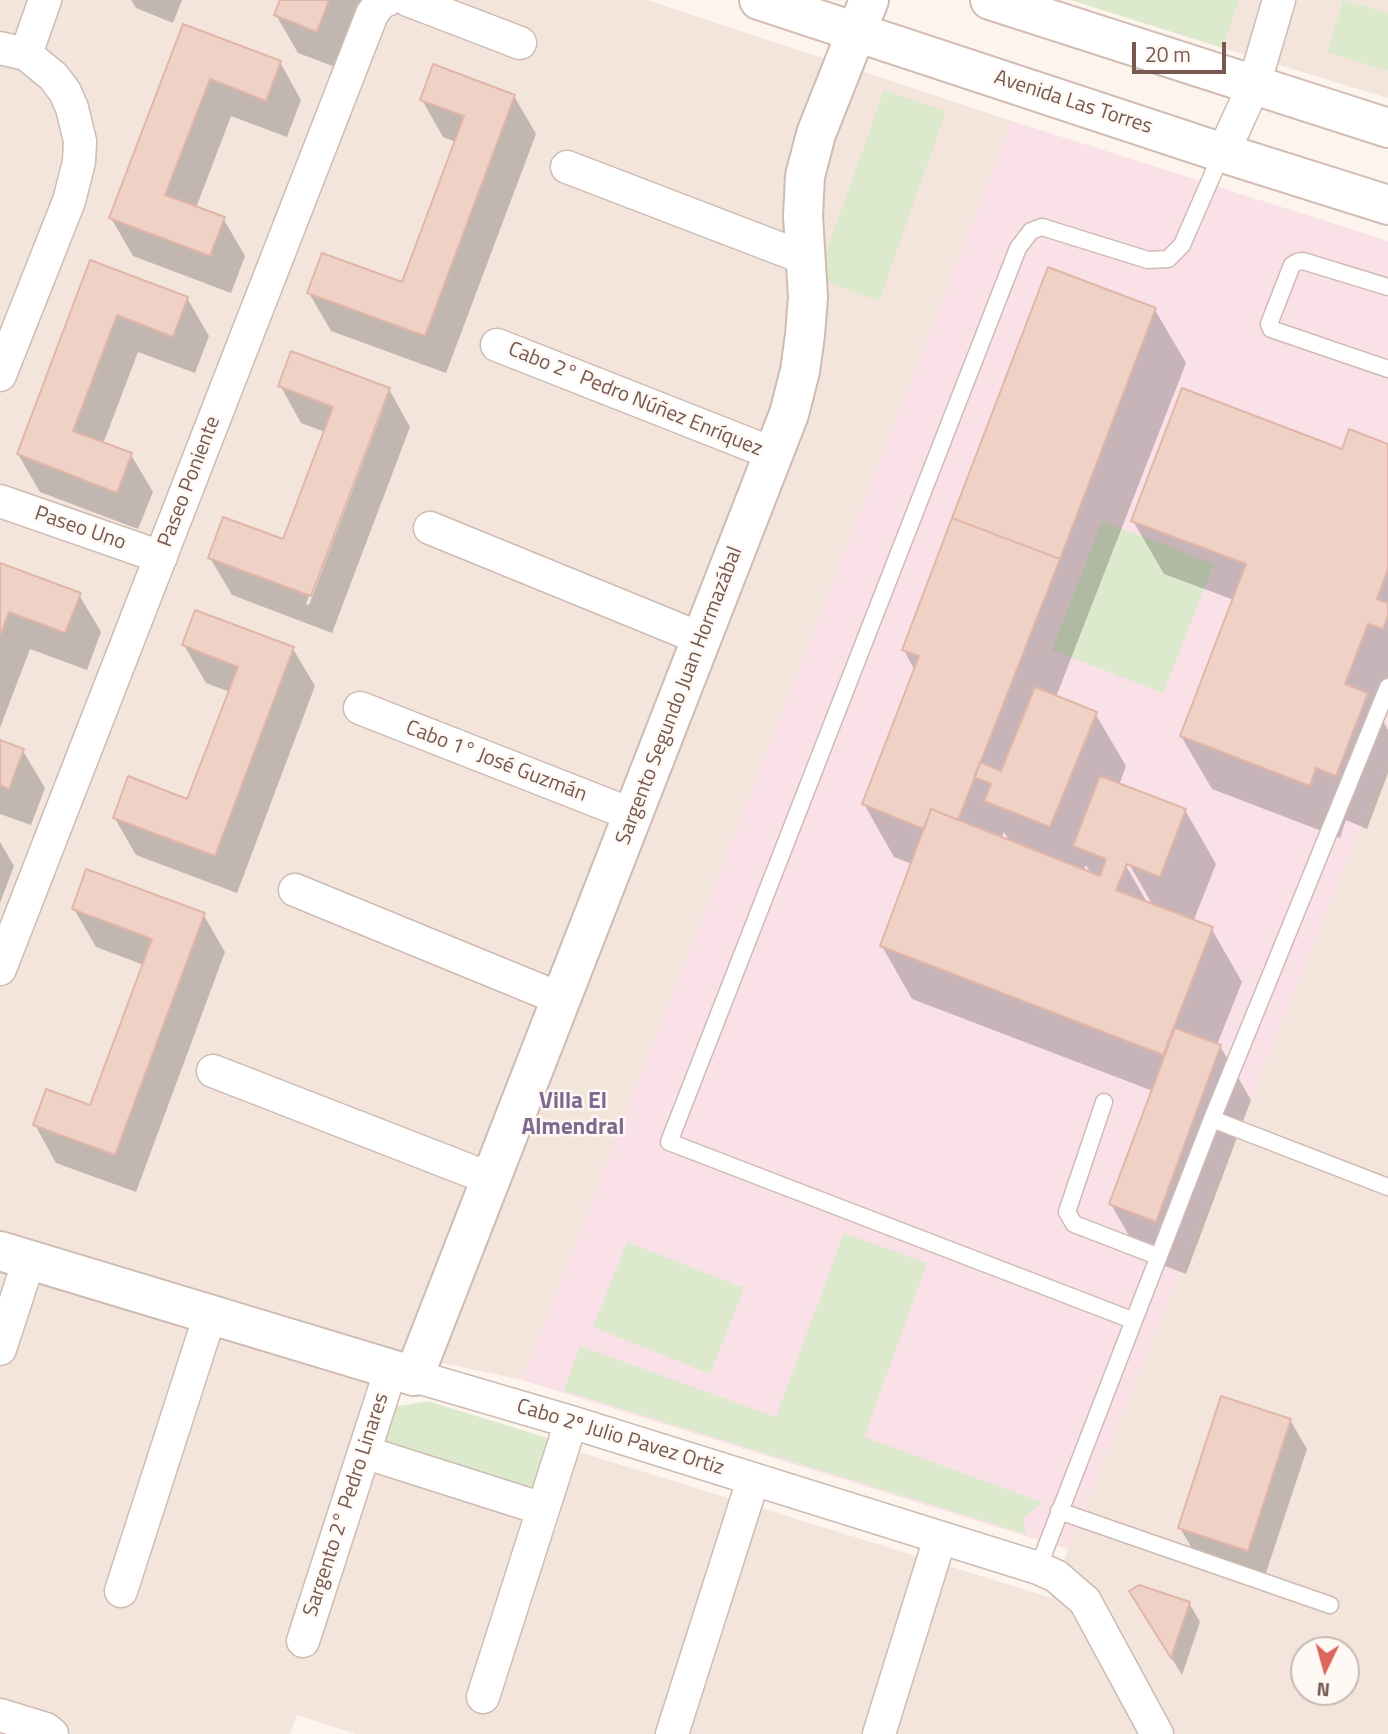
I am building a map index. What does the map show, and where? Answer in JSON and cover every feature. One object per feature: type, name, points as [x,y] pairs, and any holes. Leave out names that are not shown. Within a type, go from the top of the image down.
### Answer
[{"type":"street","points":[[0,375],[69,201],[79,162],[77,124],[65,92],[54,77],[13,51],[46,0]]},
{"type":"street","name":"Paseo Poniente","points":[[0,969],[372,14],[381,2],[387,0]]},
{"type":"street","points":[[408,0],[520,44]]},
{"type":"street","name":"Avenida Las Torres","points":[[759,0],[863,16],[1223,153],[1388,205]]},
{"type":"street","points":[[990,0],[1388,128]]},
{"type":"street","points":[[1223,153],[1254,85],[1279,0]]},
{"type":"street","name":"Sargento Segundo Juan Hormazábal","points":[[402,1373],[491,1179],[789,414],[806,335],[807,259],[803,197],[809,155],[863,16]]},
{"type":"street","points":[[567,167],[807,259]]},
{"type":"street","name":"Cabo 2° Pedro Núñez Enríquez","points":[[497,345],[774,454]]},
{"type":"street","name":"Paseo Uno","points":[[0,500],[161,557]]},
{"type":"street","points":[[430,528],[702,639]]},
{"type":"street","name":"Cabo 1° José Guzmán","points":[[360,708],[633,815]]},
{"type":"street","points":[[295,890],[561,999]]},
{"type":"street","points":[[213,1071],[491,1179]]},
{"type":"street","points":[[0,1349],[14,1256]]},
{"type":"street","name":"Cabo 2º Julio Pavez Ortiz","points":[[14,1256],[571,1422],[1056,1576],[1085,1601],[1157,1734]]},
{"type":"street","points":[[121,1591],[209,1315]]},
{"type":"street","name":"Sargento 2° Pedro Linares","points":[[303,1641],[364,1452],[402,1373]]},
{"type":"street","points":[[483,1697],[571,1422]]},
{"type":"street","points":[[364,1452],[543,1509]]},
{"type":"street","points":[[672,1734],[753,1480]]},
{"type":"street","points":[[879,1734],[940,1538]]},
{"type":"street","points":[[0,1715],[46,1729],[51,1734]]},
{"type":"lane","points":[[1132,1320],[669,1142],[1018,248],[1031,231],[1042,227],[1148,260],[1168,259],[1182,245],[1223,153]]},
{"type":"lane","points":[[1388,287],[1303,261],[1297,262],[1292,265],[1269,324],[1271,329],[1388,369]]},
{"type":"lane","points":[[1038,1569],[1157,1256],[1388,687]]},
{"type":"lane","points":[[1104,1102],[1066,1212],[1074,1224],[1157,1256]]},
{"type":"lane","points":[[1212,1119],[1388,1187]]},
{"type":"lane","points":[[1059,1511],[1330,1605]]},
{"type":"shaded area","points":[[0,0],[647,0],[1012,121],[522,1380],[400,1354],[356,1454],[556,1530],[576,1451],[1052,1598],[1068,1549],[1388,760],[1388,1734],[356,1734],[297,1715],[290,1734],[0,1734]]},
{"type":"shaded area","points":[[1071,0],[1388,0],[1388,98],[1223,48]]},
{"type":"shaded area","points":[[1012,121],[1388,241],[1388,760],[1068,1549],[522,1380]]},
{"type":"green space","points":[[1071,0],[1239,0],[1223,48]]},
{"type":"green space","points":[[1343,0],[1388,13],[1388,71],[1327,52]]},
{"type":"green space","points":[[884,90],[946,111],[879,301],[817,279]]},
{"type":"green space","points":[[1102,521],[1214,564],[1163,693],[1052,650]]},
{"type":"green space","points":[[844,1233],[927,1263],[864,1437],[1042,1502],[1023,1519],[1026,1534],[564,1391],[580,1346],[776,1417]]},
{"type":"green space","points":[[627,1242],[744,1288],[710,1374],[593,1327]]},
{"type":"green space","points":[[428,1401],[554,1440],[536,1501],[373,1451],[387,1408]]},
{"type":"building","points":[[280,0],[329,0],[317,32],[274,15]]},
{"type":"building","points":[[183,24],[281,61],[266,101],[210,79],[165,195],[225,217],[210,256],[109,218]]},
{"type":"building","points":[[433,64],[515,95],[425,336],[307,293],[322,253],[402,282],[464,116],[420,100]]},
{"type":"building","points":[[90,260],[188,297],[173,337],[117,315],[73,431],[132,453],[117,493],[17,454]]},
{"type":"building","points":[[1048,267],[1156,308],[1060,559],[952,518]]},
{"type":"building","points":[[291,351],[390,388],[311,596],[208,558],[223,517],[283,539],[333,407],[278,386]]},
{"type":"building","points":[[1182,388],[1342,449],[1349,429],[1388,444],[1388,569],[1377,599],[1388,603],[1388,616],[1383,629],[1368,624],[1345,684],[1368,693],[1336,776],[1316,768],[1310,786],[1180,736],[1246,564],[1131,521]]},
{"type":"building","points":[[952,518],[1060,559],[958,820],[931,809],[924,829],[862,804],[919,656],[902,650]]},
{"type":"building","points":[[0,563],[81,593],[65,633],[9,612],[0,635]]},
{"type":"building","points":[[195,610],[294,647],[215,856],[113,818],[128,776],[187,799],[238,667],[182,645]]},
{"type":"building","points":[[1035,687],[1097,712],[1050,827],[984,801],[991,784],[974,777],[980,762],[1001,771]]},
{"type":"building","points":[[0,740],[24,749],[9,789],[0,785]]},
{"type":"building","points":[[1100,776],[1186,809],[1160,877],[1127,864],[1116,890],[1213,927],[1163,1055],[880,946],[931,809],[1100,876],[1106,859],[1073,846]]},
{"type":"building","points":[[86,869],[205,913],[115,1155],[33,1125],[46,1089],[90,1105],[152,939],[72,909]]},
{"type":"building","points":[[1175,1028],[1221,1045],[1156,1222],[1109,1204]]},
{"type":"building","points":[[1221,1396],[1291,1419],[1248,1551],[1178,1528]]},
{"type":"building","points":[[1139,1585],[1190,1602],[1171,1658],[1129,1591]]},
{"type":"district","name":"Villa El Almendral","points":[[573,1115]]}]
